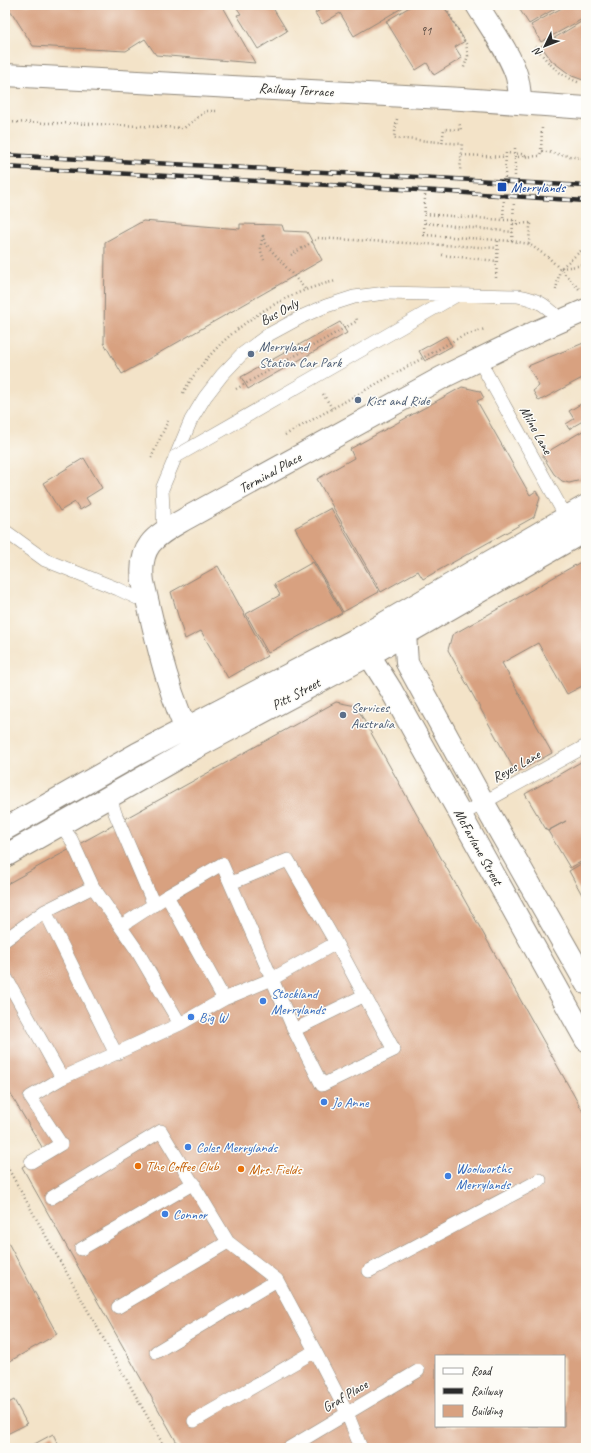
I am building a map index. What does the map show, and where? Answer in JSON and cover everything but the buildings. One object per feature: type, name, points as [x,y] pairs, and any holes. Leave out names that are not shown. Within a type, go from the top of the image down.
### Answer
[{"type":"street","points":[[477,5],[517,76],[520,102]]},
{"type":"street","name":"Railway Terrace","points":[[6,73],[520,102],[586,108]]},
{"type":"street","name":"Terminal Place","points":[[195,748],[185,729],[172,696],[142,576],[142,559],[146,549],[154,539],[164,531],[437,381],[562,321],[583,300]]},
{"type":"street","name":"Pitt Street","points":[[5,829],[137,754],[359,638],[586,506]]},
{"type":"street","name":"Pitt Street","points":[[5,856],[195,748],[369,655],[586,530]]},
{"type":"street","name":"McFarlane Street","points":[[405,634],[407,663],[483,802],[586,983]]},
{"type":"street","name":"McFarlane Street","points":[[369,655],[391,690],[586,1040]]},
{"type":"lane","name":"Bus Only","points":[[164,531],[162,489],[191,420],[205,397],[222,375],[241,355],[268,335],[296,320],[326,306],[354,298],[386,293],[457,295],[500,294],[532,298],[543,303],[562,321]]},
{"type":"lane","name":"Bus Only","points":[[175,458],[457,295]]},
{"type":"lane","name":"Milne Lane","points":[[479,360],[566,517]]},
{"type":"lane","points":[[5,531],[45,560],[118,589],[148,603]]},
{"type":"lane","name":"Reyes Lane","points":[[461,815],[586,746]]},
{"type":"lane","points":[[110,796],[115,813],[154,905]]},
{"type":"lane","points":[[61,825],[71,839],[93,887],[136,949],[180,1024]]},
{"type":"lane","points":[[121,926],[167,896],[222,864],[294,1030],[322,1086],[394,1050],[336,943],[288,860],[231,883]]},
{"type":"lane","points":[[5,940],[45,911],[93,887]]},
{"type":"lane","points":[[167,896],[224,999]]},
{"type":"lane","points":[[45,911],[116,1054]]},
{"type":"lane","points":[[31,1162],[61,1144],[30,1097],[62,1078],[180,1024],[224,999],[272,979],[336,943]]},
{"type":"lane","points":[[5,976],[62,1078]]},
{"type":"lane","points":[[294,1030],[365,995]]},
{"type":"lane","points":[[51,1198],[162,1131],[228,1242],[277,1280],[347,1413],[361,1448]]},
{"type":"lane","points":[[369,1271],[540,1180]]},
{"type":"lane","points":[[81,1249],[194,1183]]},
{"type":"lane","points":[[118,1307],[228,1242]]},
{"type":"lane","points":[[156,1352],[277,1280]]},
{"type":"lane","points":[[194,1421],[315,1351]]},
{"type":"lane","name":"Graf Place","points":[[289,1448],[418,1371]]},
{"type":"path","points":[[444,5],[466,44],[468,56],[463,70]]},
{"type":"path","points":[[535,46],[551,67],[567,78],[586,86]]},
{"type":"path","points":[[5,122],[184,128],[206,111],[222,111]]},
{"type":"path","points":[[391,118],[397,118],[394,138],[462,144],[460,172]]},
{"type":"path","points":[[442,143],[444,129],[461,130],[459,122],[451,121]]},
{"type":"path","points":[[515,157],[540,156],[542,128]]},
{"type":"path","points":[[515,176],[516,148]]},
{"type":"path","points":[[541,151],[586,159]]},
{"type":"path","points":[[503,220],[506,153],[529,156]]},
{"type":"path","points":[[462,155],[506,158]]},
{"type":"path","points":[[425,195],[424,235],[498,240],[529,244],[548,257],[560,269],[583,300]]},
{"type":"path","points":[[512,242],[514,201]]},
{"type":"path","points":[[425,214],[517,220],[517,224]]},
{"type":"path","points":[[425,223],[513,232]]},
{"type":"path","points":[[513,224],[532,223],[530,226],[529,244]]},
{"type":"path","points":[[264,260],[261,253],[263,235],[265,243],[306,290]]},
{"type":"path","points":[[291,255],[317,238],[497,248]]},
{"type":"path","points":[[496,280],[498,240]]},
{"type":"path","points":[[555,294],[560,269],[586,248]]},
{"type":"path","points":[[442,255],[496,261]]},
{"type":"path","points":[[560,269],[586,265]]},
{"type":"path","points":[[232,391],[357,321],[354,298]]},
{"type":"path","points":[[5,1162],[165,1448]]},
{"type":"railway","points":[[5,155],[586,186]]},
{"type":"railway","points":[[5,167],[436,191],[586,201]]},
{"type":"place","name":"Merrylands","points":[[502,187]]},
{"type":"place","name":"Merryland Station Car Park","points":[[251,354]]},
{"type":"place","name":"Kiss and Ride","points":[[358,400]]},
{"type":"place","name":"Services Australia","points":[[343,715]]},
{"type":"place","name":"Stockland Merrylands","points":[[263,1001]]},
{"type":"place","name":"Big W","points":[[191,1017]]},
{"type":"place","name":"Jo Anne","points":[[324,1102]]},
{"type":"place","name":"Coles Merrylands","points":[[188,1147]]},
{"type":"place","name":"The Coffee Club","points":[[138,1166]]},
{"type":"place","name":"Mrs. Fields","points":[[241,1169]]},
{"type":"place","name":"Woolworths Merrylands","points":[[448,1176]]},
{"type":"place","name":"Connor","points":[[165,1214]]}]
